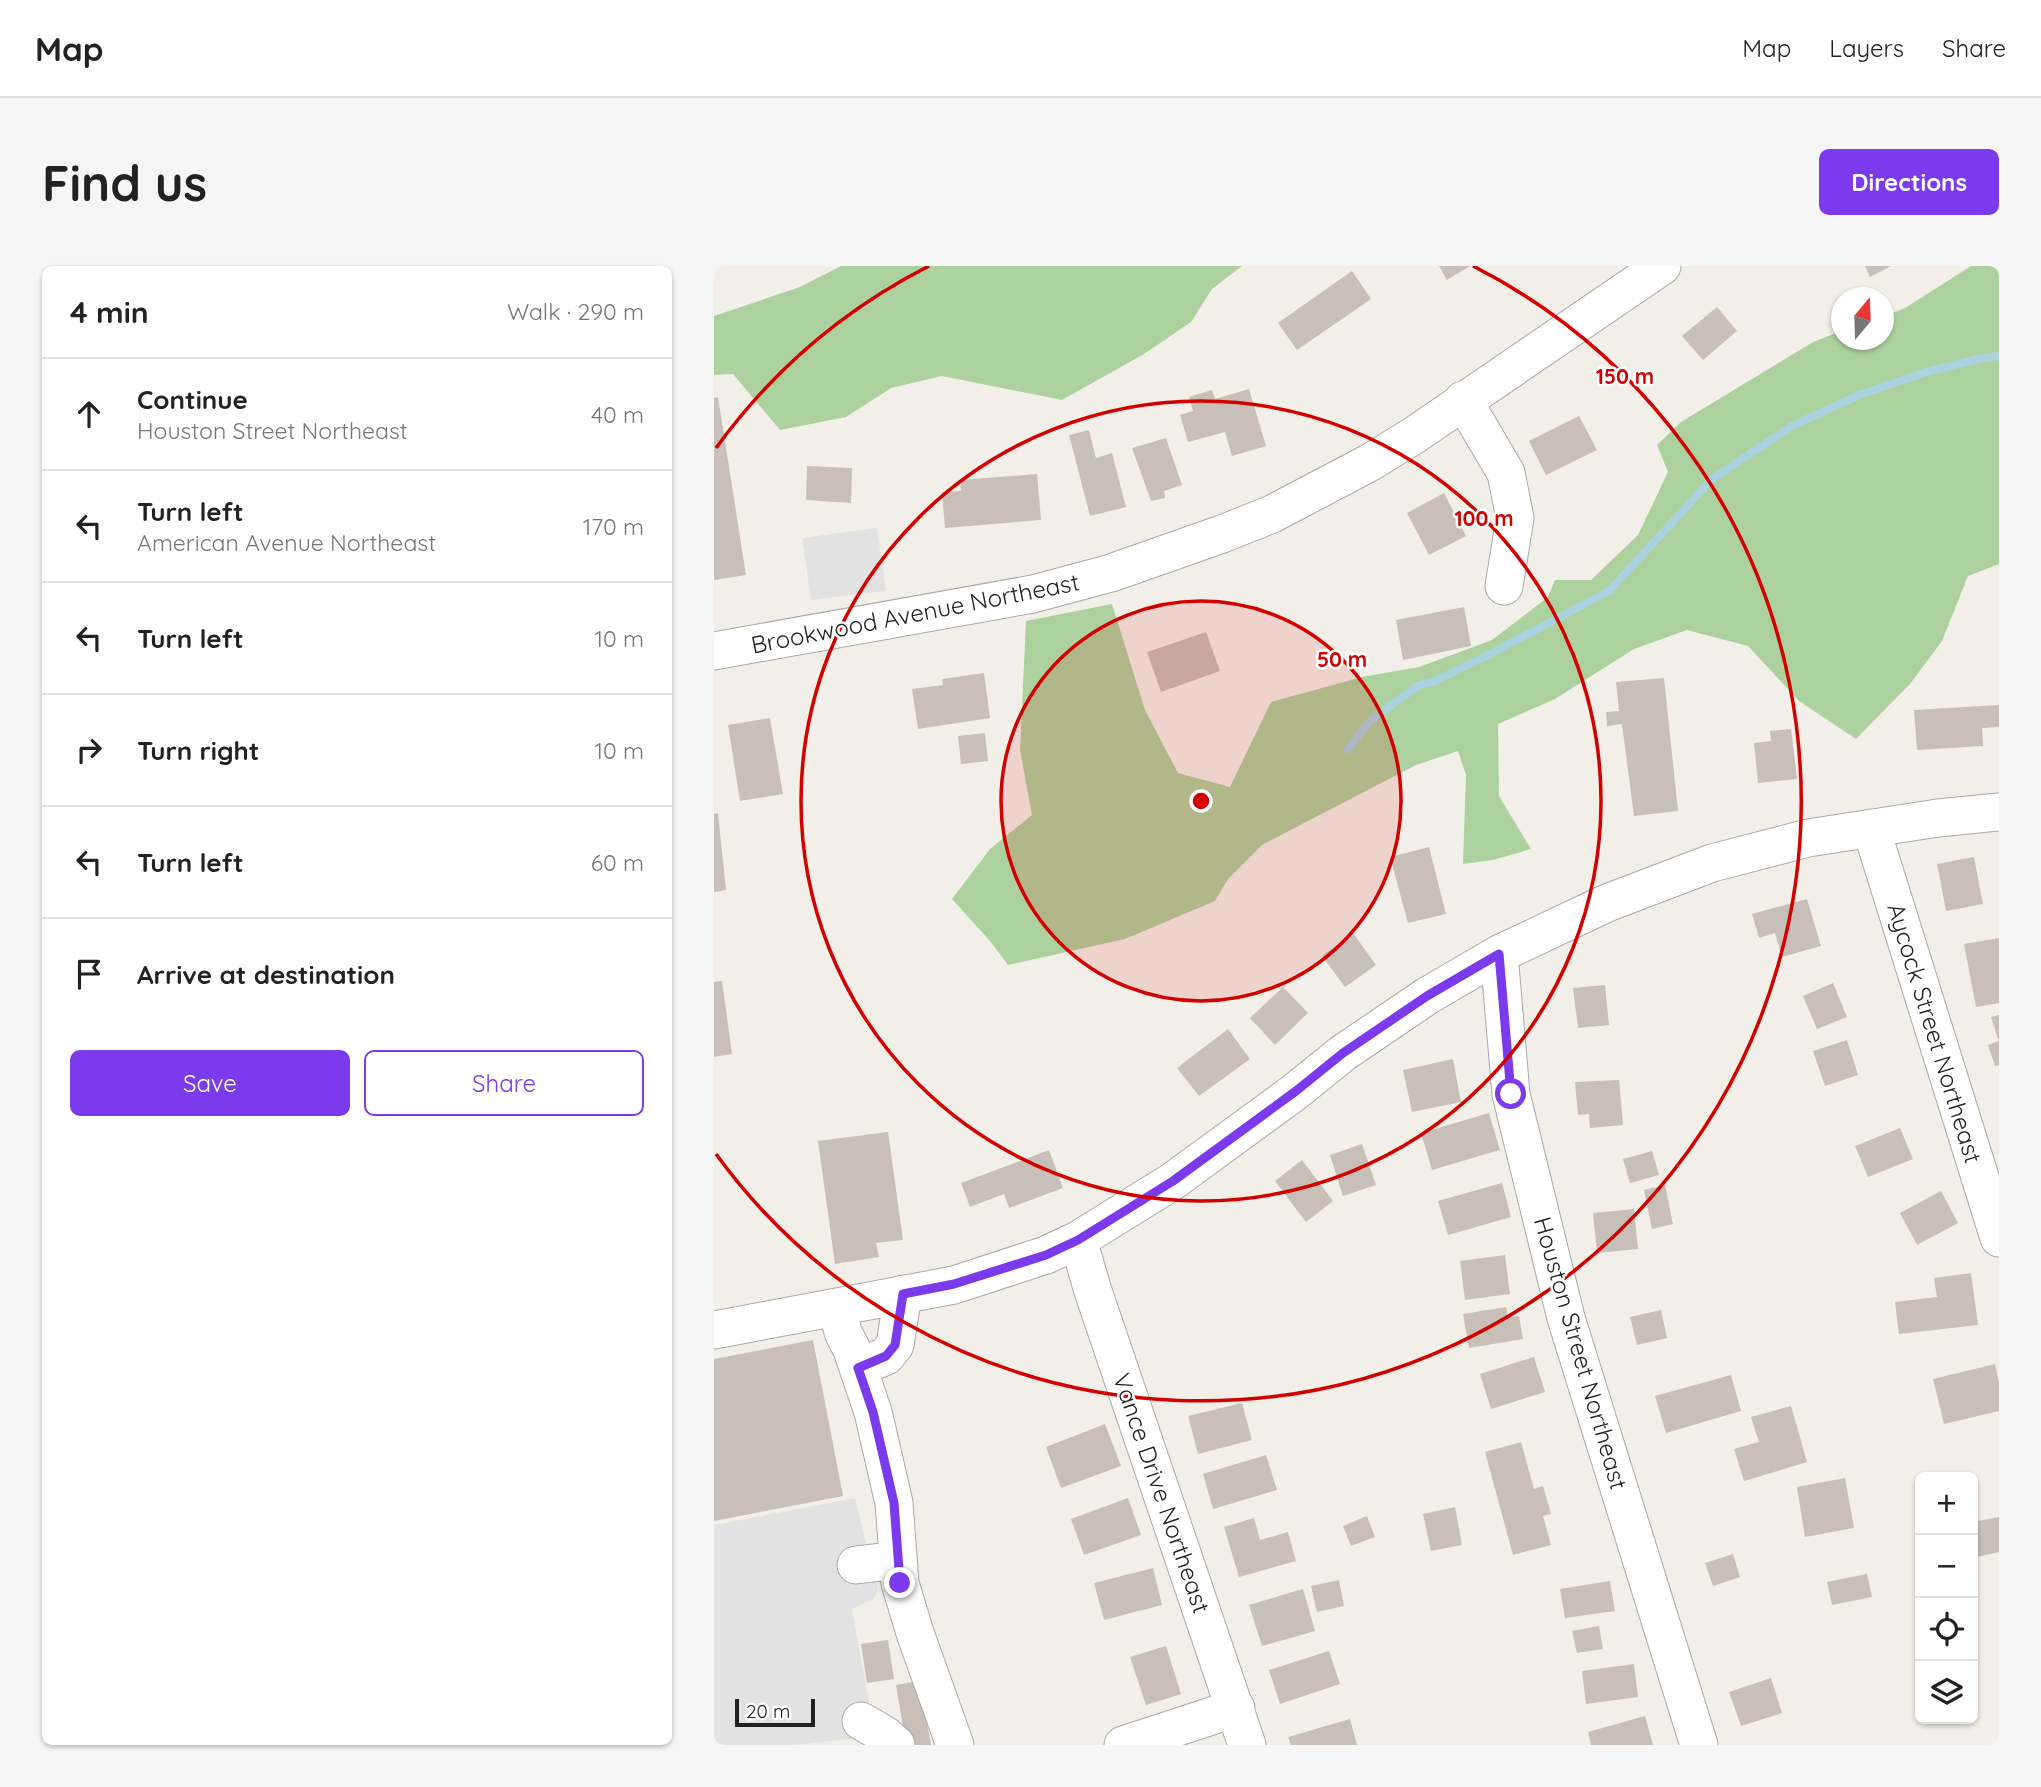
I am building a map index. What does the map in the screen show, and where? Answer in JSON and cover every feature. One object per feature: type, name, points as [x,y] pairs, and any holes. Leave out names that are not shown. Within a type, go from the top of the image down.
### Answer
[{"type":"street","name":"Brookwood Avenue Northeast","points":[[714,650],[1033,594],[1111,573],[1272,514],[1369,463],[1413,436],[1662,266]]},
{"type":"street","points":[[1463,400],[1506,473],[1515,518],[1504,586]]},
{"type":"street","points":[[714,1330],[967,1280],[1046,1255],[1078,1240],[1173,1181],[1343,1053],[1427,996],[1499,954],[1607,903],[1712,863],[1808,838],[1938,818],[1999,812]]},
{"type":"street","name":"Aycock Street Northeast","points":[[1871,828],[1999,1238]]},
{"type":"street","name":"Houston Street Northeast","points":[[1499,954],[1511,1094],[1566,1318],[1699,1745]]},
{"type":"street","name":"Vance Drive Northeast","points":[[1078,1240],[1247,1745]]},
{"type":"street","points":[[858,1368],[886,1356],[895,1345],[903,1294]]},
{"type":"street","points":[[837,1307],[843,1332],[852,1350],[873,1412],[894,1503],[900,1583],[955,1745]]},
{"type":"street","points":[[856,1565],[898,1560]]},
{"type":"street","points":[[1123,1745],[1236,1708]]},
{"type":"street","points":[[862,1721],[885,1735],[895,1745]]},
{"type":"green space","points":[[841,266],[1242,266],[1212,289],[1191,322],[1144,354],[1062,400],[942,376],[891,388],[846,417],[780,430],[733,374],[714,375],[714,316],[800,287]]},
{"type":"green space","points":[[1971,266],[1999,266],[1999,564],[1968,576],[1942,641],[1910,684],[1856,739],[1799,701],[1748,646],[1687,630],[1634,649],[1555,699],[1498,724],[1499,796],[1531,849],[1493,860],[1463,864],[1466,775],[1458,751],[1416,765],[1262,845],[1228,879],[1215,901],[1125,939],[1008,965],[952,899],[990,849],[1032,815],[1020,750],[1026,621],[1112,604],[1145,710],[1178,773],[1230,787],[1271,702],[1362,677],[1419,667],[1492,640],[1548,597],[1555,580],[1591,580],[1638,535],[1668,472],[1657,445],[1681,422],[1813,342],[1831,335],[1831,350],[1894,350],[1894,312]]},
{"type":"shaded area","points":[[877,528],[886,591],[811,600],[802,538]]},
{"type":"shaded area","points":[[855,1498],[878,1589],[872,1600],[852,1609],[875,1736],[796,1745],[714,1745],[714,1525]]},
{"type":"building","points":[[1439,266],[1470,266],[1447,280]]},
{"type":"building","points":[[1865,266],[1891,266],[1870,277]]},
{"type":"building","points":[[1352,271],[1371,299],[1297,350],[1278,323]]},
{"type":"building","points":[[1717,307],[1737,331],[1703,360],[1682,336]]},
{"type":"building","points":[[1249,389],[1266,446],[1232,456],[1225,432],[1188,442],[1180,415],[1193,411],[1189,397],[1212,390],[1215,399]]},
{"type":"building","points":[[718,397],[746,575],[714,580],[714,398]]},
{"type":"building","points":[[1579,416],[1597,450],[1546,475],[1529,441]]},
{"type":"building","points":[[1089,430],[1096,458],[1112,453],[1126,507],[1090,516],[1069,435]]},
{"type":"building","points":[[1166,438],[1182,485],[1164,491],[1165,498],[1151,501],[1132,448]]},
{"type":"building","points":[[807,466],[852,468],[851,503],[806,500]]},
{"type":"building","points":[[1037,474],[1041,520],[945,528],[942,492],[961,491],[960,480]]},
{"type":"building","points":[[1444,493],[1466,536],[1429,555],[1407,513]]},
{"type":"building","points":[[1464,607],[1471,646],[1403,660],[1396,620]]},
{"type":"building","points":[[1206,632],[1220,671],[1161,692],[1147,652]]},
{"type":"building","points":[[984,673],[990,718],[918,729],[912,689],[943,685],[942,679]]},
{"type":"building","points":[[1664,678],[1678,811],[1634,816],[1622,724],[1607,726],[1606,712],[1619,711],[1616,682]]},
{"type":"building","points":[[1999,705],[1999,727],[1982,728],[1983,746],[1917,750],[1914,710]]},
{"type":"building","points":[[770,718],[783,794],[740,801],[728,725]]},
{"type":"building","points":[[1791,729],[1797,779],[1758,783],[1754,743],[1771,741],[1770,731]]},
{"type":"building","points":[[985,733],[988,761],[961,764],[958,736]]},
{"type":"building","points":[[718,813],[726,890],[714,892],[714,814]]},
{"type":"building","points":[[1429,847],[1446,914],[1408,923],[1390,857]]},
{"type":"building","points":[[1974,857],[1983,904],[1946,911],[1937,864]]},
{"type":"building","points":[[1807,899],[1821,946],[1782,957],[1775,933],[1759,938],[1752,914]]},
{"type":"building","points":[[1353,933],[1376,965],[1345,987],[1322,956]]},
{"type":"building","points":[[1999,938],[1999,1003],[1976,1007],[1964,944]]},
{"type":"building","points":[[722,981],[732,1054],[714,1057],[714,982]]},
{"type":"building","points":[[1833,983],[1847,1017],[1817,1029],[1803,996]]},
{"type":"building","points":[[1605,985],[1609,1025],[1578,1028],[1573,988]]},
{"type":"building","points":[[1283,987],[1308,1013],[1275,1045],[1250,1018]]},
{"type":"building","points":[[1999,1015],[1999,1039],[1998,1039],[1991,1017]]},
{"type":"building","points":[[1228,1029],[1250,1059],[1199,1096],[1177,1068]]},
{"type":"building","points":[[1847,1040],[1858,1075],[1825,1086],[1813,1051]]},
{"type":"building","points":[[1999,1041],[1999,1065],[1995,1066],[1988,1045]]},
{"type":"building","points":[[1453,1059],[1461,1102],[1412,1112],[1403,1070]]},
{"type":"building","points":[[1619,1080],[1623,1125],[1590,1128],[1589,1114],[1578,1115],[1575,1082]]},
{"type":"building","points":[[1489,1113],[1500,1150],[1432,1170],[1421,1133]]},
{"type":"building","points":[[1900,1128],[1913,1159],[1868,1177],[1855,1146]]},
{"type":"building","points":[[888,1132],[903,1240],[876,1243],[879,1257],[835,1264],[818,1141]]},
{"type":"building","points":[[1362,1144],[1376,1185],[1343,1196],[1330,1155]]},
{"type":"building","points":[[1049,1150],[1063,1188],[1009,1208],[1004,1194],[970,1207],[961,1183]]},
{"type":"building","points":[[1652,1151],[1659,1175],[1630,1183],[1623,1159]]},
{"type":"building","points":[[1302,1160],[1333,1201],[1306,1222],[1275,1181]]},
{"type":"building","points":[[1502,1183],[1511,1217],[1448,1235],[1438,1201]]},
{"type":"building","points":[[1665,1185],[1673,1224],[1652,1229],[1644,1190]]},
{"type":"building","points":[[1941,1191],[1958,1223],[1917,1245],[1900,1213]]},
{"type":"building","points":[[1634,1209],[1638,1249],[1597,1253],[1593,1213]]},
{"type":"building","points":[[1505,1255],[1510,1294],[1465,1300],[1460,1261]]},
{"type":"building","points":[[1971,1273],[1978,1325],[1899,1334],[1895,1302],[1937,1297],[1934,1278]]},
{"type":"building","points":[[1506,1307],[1508,1317],[1519,1316],[1523,1339],[1469,1348],[1463,1314]]},
{"type":"building","points":[[1661,1310],[1667,1338],[1637,1345],[1630,1317]]},
{"type":"building","points":[[813,1340],[843,1496],[714,1521],[714,1359]]},
{"type":"building","points":[[1534,1357],[1545,1392],[1491,1409],[1480,1374]]},
{"type":"building","points":[[1995,1364],[1999,1383],[1999,1411],[1944,1424],[1933,1379]]},
{"type":"building","points":[[1731,1375],[1741,1411],[1666,1433],[1655,1396]]},
{"type":"building","points":[[1242,1403],[1252,1440],[1198,1454],[1188,1416]]},
{"type":"building","points":[[1791,1406],[1807,1462],[1744,1481],[1734,1449],[1759,1442],[1751,1417]]},
{"type":"building","points":[[1105,1424],[1121,1466],[1061,1488],[1046,1447]]},
{"type":"building","points":[[1521,1442],[1534,1489],[1543,1486],[1551,1514],[1543,1516],[1551,1545],[1513,1555],[1485,1452]]},
{"type":"building","points":[[1266,1455],[1277,1490],[1213,1509],[1203,1474]]},
{"type":"building","points":[[1845,1478],[1854,1528],[1805,1537],[1797,1487]]},
{"type":"building","points":[[1128,1498],[1141,1535],[1084,1555],[1071,1519]]},
{"type":"building","points":[[1455,1507],[1462,1545],[1431,1551],[1423,1514]]},
{"type":"building","points":[[1367,1516],[1375,1537],[1351,1546],[1343,1526]]},
{"type":"building","points":[[1999,1517],[1999,1552],[1978,1557],[1978,1521]]},
{"type":"building","points":[[1254,1518],[1260,1540],[1288,1532],[1296,1561],[1239,1577],[1224,1527]]},
{"type":"building","points":[[1733,1554],[1740,1577],[1713,1586],[1705,1563]]},
{"type":"building","points":[[1153,1568],[1162,1605],[1104,1620],[1094,1583]]},
{"type":"building","points":[[1867,1574],[1872,1597],[1832,1605],[1827,1582]]},
{"type":"building","points":[[1339,1580],[1344,1606],[1317,1612],[1311,1586]]},
{"type":"building","points":[[1610,1581],[1615,1611],[1565,1618],[1560,1589]]},
{"type":"building","points":[[1303,1589],[1315,1631],[1262,1646],[1249,1605]]},
{"type":"building","points":[[1599,1626],[1603,1649],[1577,1653],[1572,1631]]},
{"type":"building","points":[[888,1640],[894,1679],[867,1683],[861,1644]]},
{"type":"building","points":[[1166,1646],[1181,1694],[1146,1705],[1130,1657]]},
{"type":"building","points":[[1329,1651],[1340,1684],[1280,1704],[1269,1670]]},
{"type":"building","points":[[1634,1664],[1638,1697],[1586,1704],[1582,1671]]},
{"type":"building","points":[[1771,1678],[1782,1713],[1741,1726],[1729,1692]]},
{"type":"building","points":[[919,1681],[931,1745],[906,1745],[896,1685]]},
{"type":"building","points":[[1645,1716],[1653,1745],[1591,1745],[1588,1732]]},
{"type":"building","points":[[1350,1719],[1357,1745],[1291,1745],[1288,1737]]},
{"type":"waterway","points":[[1348,749],[1371,720],[1419,685],[1433,682],[1492,653],[1609,591],[1712,479],[1792,426],[1859,395],[1926,372],[1999,356]]},
{"type":"route","points":[[900,1583],[894,1503],[873,1412],[858,1368],[886,1356],[895,1345],[903,1294],[954,1284],[1046,1255],[1078,1240],[1173,1181],[1343,1053],[1427,996],[1499,954],[1511,1094]]}]
